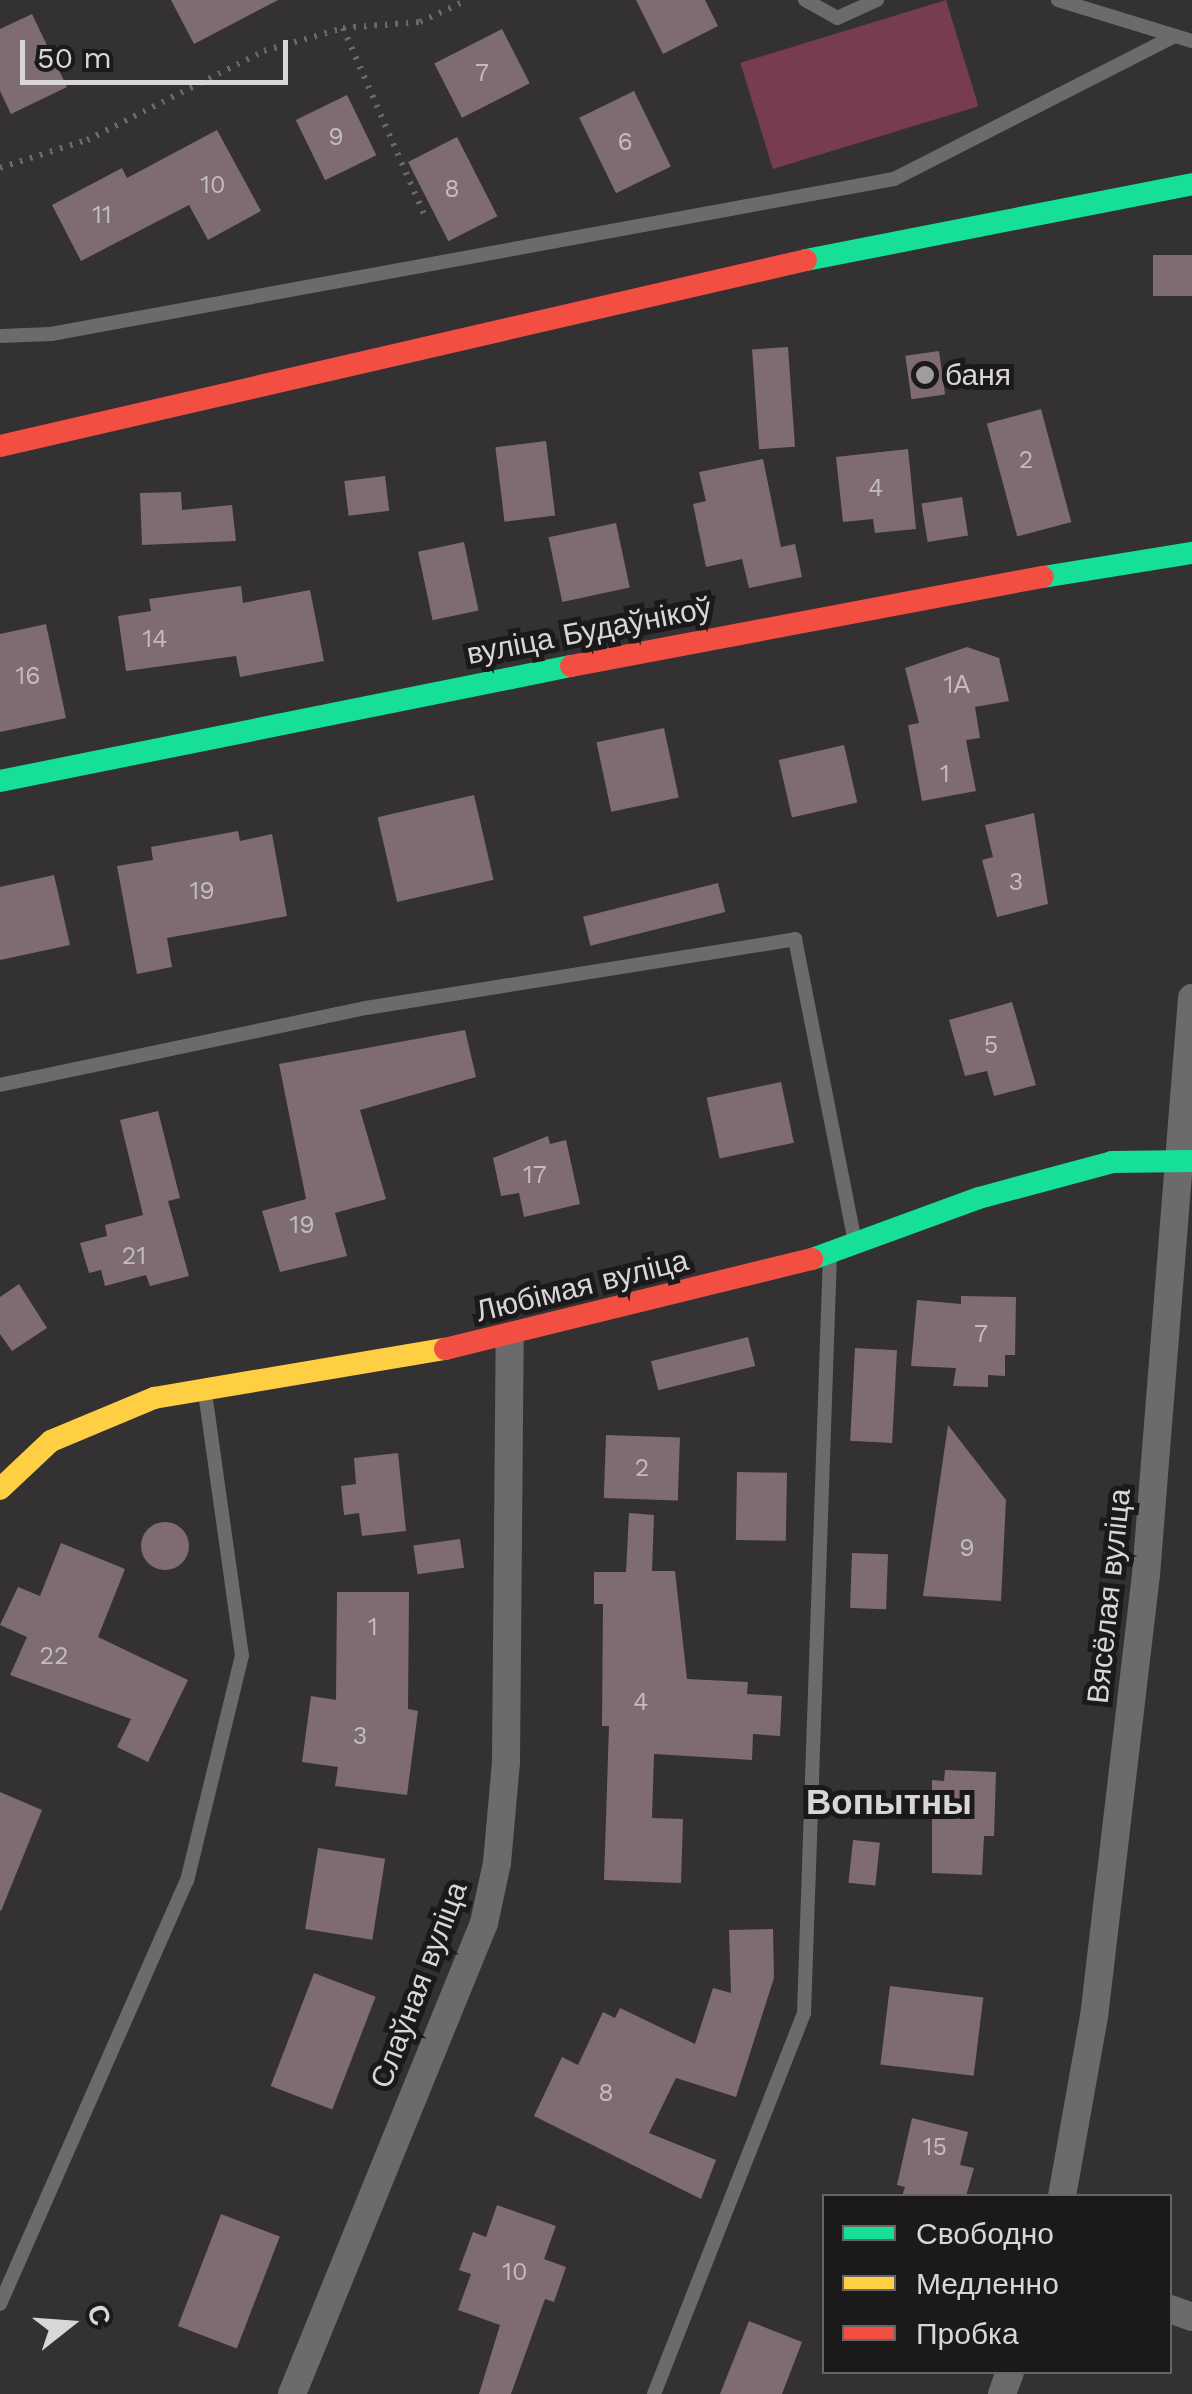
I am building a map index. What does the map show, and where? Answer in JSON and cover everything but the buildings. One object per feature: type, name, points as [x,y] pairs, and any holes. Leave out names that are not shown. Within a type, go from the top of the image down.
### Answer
[{"type":"street","points":[[0,446],[751,272],[1192,184]]},
{"type":"street","name":"вуліца Будаўнікоў","points":[[0,780],[897,600],[1192,553]]},
{"type":"street","name":"Вясёлая вуліца","points":[[1062,2194],[1094,2017],[1146,1575],[1184,1162],[1192,998]]},
{"type":"street","name":"Любімая вуліца","points":[[0,1489],[51,1441],[204,1386],[510,1338],[830,1253],[1112,1162],[1184,1162]]},
{"type":"street","name":"Слаўная вуліца","points":[[292,2394],[484,1923],[497,1863],[506,1762],[510,1338]]},
{"type":"lane","points":[[805,0],[837,18],[877,0]]},
{"type":"lane","points":[[1058,0],[1192,41]]},
{"type":"lane","points":[[0,336],[51,334],[894,179],[1175,36]]},
{"type":"lane","points":[[0,1085],[366,1008],[795,939],[855,1243]]},
{"type":"lane","points":[[654,2394],[804,2013],[830,1253]]},
{"type":"lane","points":[[0,2304],[187,1881],[242,1656],[204,1386]]},
{"type":"path","points":[[0,168],[87,140],[264,51],[343,28],[420,22],[467,0]]},
{"type":"path","points":[[343,28],[424,214]]},
{"type":"shaded area","points":[[946,0],[978,106],[773,169],[740,63]]},
{"type":"traffic: fast","points":[[806,260],[1192,184]]},
{"type":"traffic: fast","points":[[1043,577],[1192,553]]},
{"type":"traffic: fast","points":[[0,781],[571,666]]},
{"type":"traffic: fast","points":[[812,1259],[979,1198],[1112,1162],[1192,1161]]},
{"type":"traffic: slow","points":[[0,1489],[51,1441],[154,1398],[445,1349]]},
{"type":"traffic: jam","points":[[0,446],[806,260]]},
{"type":"traffic: jam","points":[[571,666],[1043,577]]},
{"type":"traffic: jam","points":[[445,1349],[812,1259]]},
{"type":"place","name":"баня","points":[[925,375]]},
{"type":"district","name":"Вопытны","points":[[889,1802]]}]
